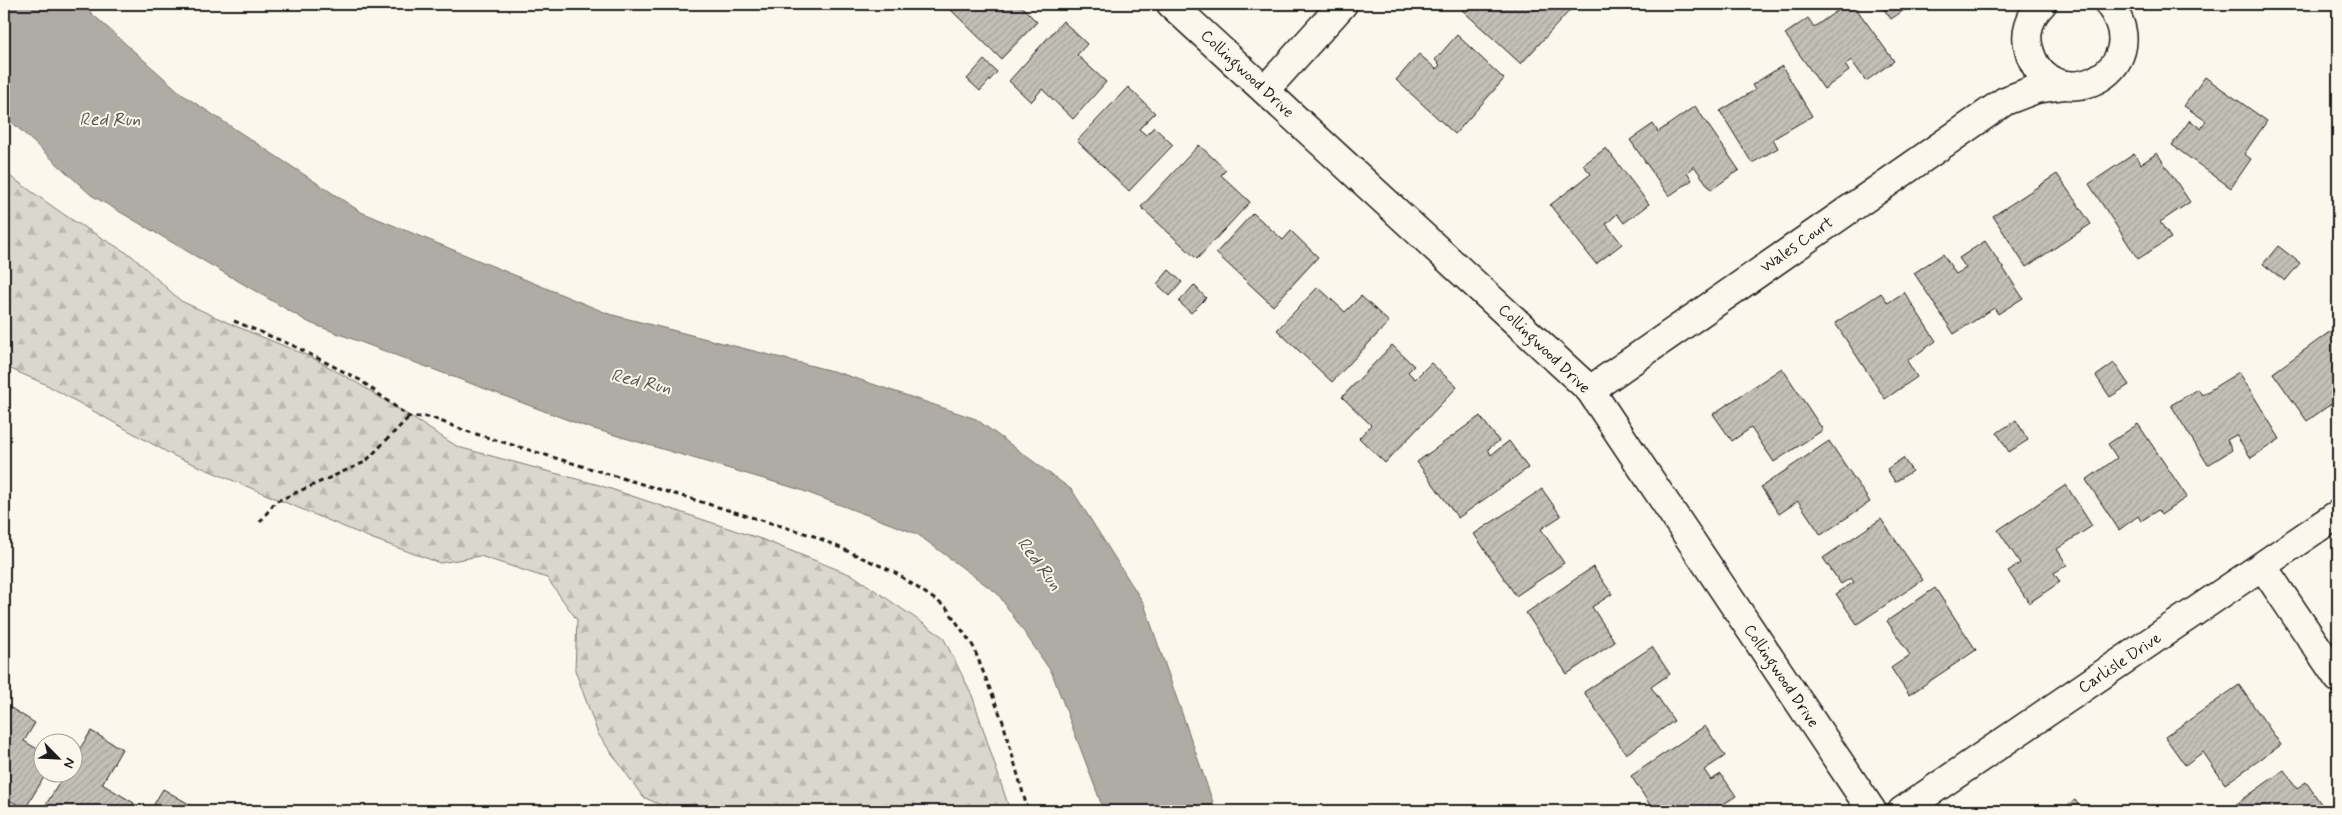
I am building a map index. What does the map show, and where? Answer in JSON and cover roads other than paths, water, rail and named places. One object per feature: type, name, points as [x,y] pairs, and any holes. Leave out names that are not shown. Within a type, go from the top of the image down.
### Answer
[{"type":"street","name":"Collingwood Drive","points":[[1171,4],[1590,390],[1872,811]]},
{"type":"street","points":[[1265,90],[1343,4]]},
{"type":"street","name":"Wales Court","points":[[2005,101],[2021,72],[2028,26],[2035,10],[2042,4]]},
{"type":"street","name":"Wales Court","points":[[1590,390],[2005,101],[2036,89],[2065,85],[2081,86],[2096,82],[2108,74],[2118,61],[2123,47],[2124,32],[2118,16],[2110,4]]},
{"type":"street","points":[[2027,42],[2031,57],[2039,70],[2051,80],[2065,85]]},
{"type":"street","name":"Carlisle Drive","points":[[1902,811],[2338,514]]},
{"type":"street","points":[[2263,566],[2338,678]]},
{"type":"water","name":"Red Run","points":[[4,4],[81,4],[183,95],[361,212],[609,314],[840,373],[976,419],[1072,490],[1144,604],[1216,811],[1104,811],[1052,673],[998,594],[917,534],[798,489],[584,426],[310,323],[91,195],[4,115]]}]
